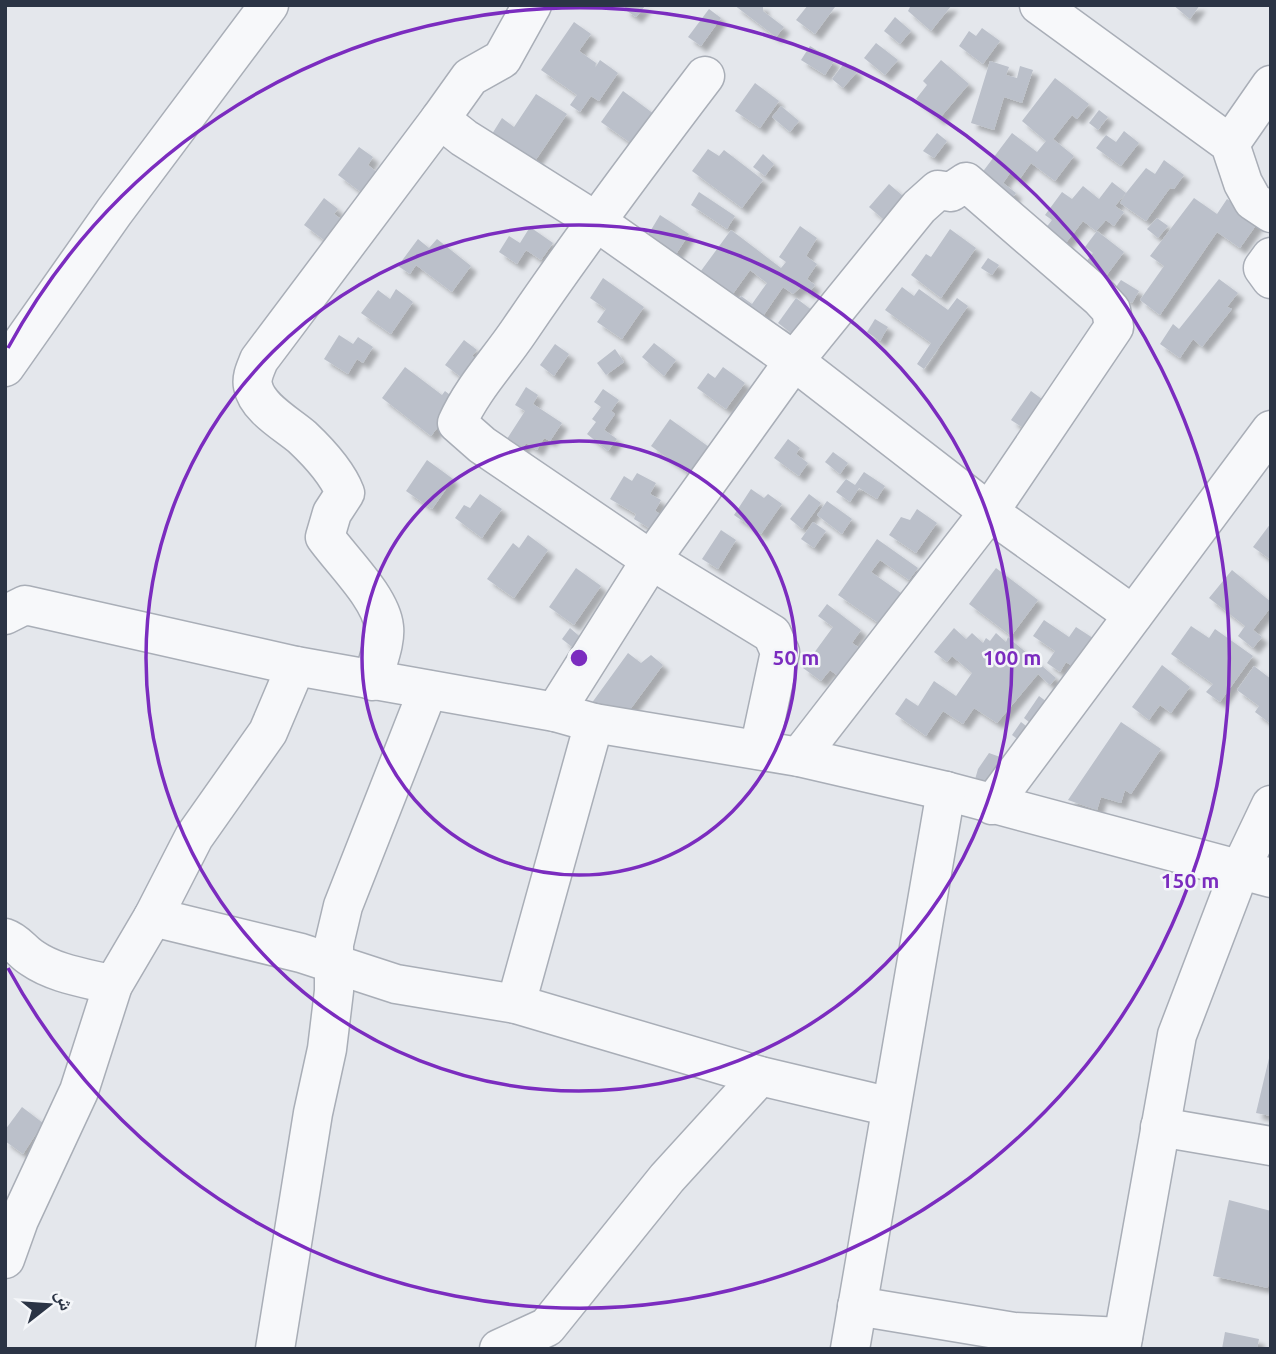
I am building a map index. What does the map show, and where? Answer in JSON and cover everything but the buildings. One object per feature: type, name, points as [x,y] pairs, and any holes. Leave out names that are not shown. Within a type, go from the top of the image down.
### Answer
[{"type":"street","points":[[373,681],[385,628],[374,596],[346,567],[326,537],[332,513],[345,493],[339,477],[302,438],[274,416],[253,388],[254,373],[259,360],[470,77],[502,59],[532,5]]},
{"type":"street","points":[[1039,5],[1230,144],[1242,183],[1253,201],[1271,213]]},
{"type":"street","points":[[10,349],[114,212],[260,8]]},
{"type":"street","points":[[705,76],[594,220],[491,372],[468,397],[457,423],[482,445],[652,560],[772,634],[780,652],[759,750]]},
{"type":"street","points":[[1230,144],[1271,85]]},
{"type":"street","points":[[440,119],[464,138],[594,220],[794,361],[989,512],[1133,615]]},
{"type":"street","points":[[555,712],[652,560],[794,361],[919,207],[938,190],[951,192],[966,182],[1067,267],[1111,310],[1115,318],[1114,327],[989,512],[799,757]]},
{"type":"street","points":[[1271,242],[1268,244],[1271,247]]},
{"type":"street","points":[[1271,257],[1263,268],[1271,279]]},
{"type":"street","points":[[992,805],[1271,430]]},
{"type":"street","points":[[5,615],[25,605],[296,666],[555,712],[594,723],[799,757],[946,791],[1255,874]]},
{"type":"street","points":[[5,1259],[19,1220],[79,1091],[113,985],[153,917],[194,837],[268,732],[296,666]]},
{"type":"street","points":[[275,1349],[313,1113],[327,1049],[334,944],[343,906],[428,690]]},
{"type":"street","points":[[516,1004],[594,723]]},
{"type":"street","points":[[849,1349],[946,791]]},
{"type":"street","points":[[857,1306],[1014,1332],[1122,1343],[1177,1035],[1255,874],[1271,805]]},
{"type":"street","points":[[153,917],[257,941],[397,984],[516,1004],[760,1076],[891,1107]]},
{"type":"street","points":[[5,938],[14,941],[30,957],[51,968],[113,985]]},
{"type":"street","points":[[499,1349],[547,1328],[667,1178],[760,1076]]},
{"type":"street","points":[[1160,1127],[1271,1146]]}]
